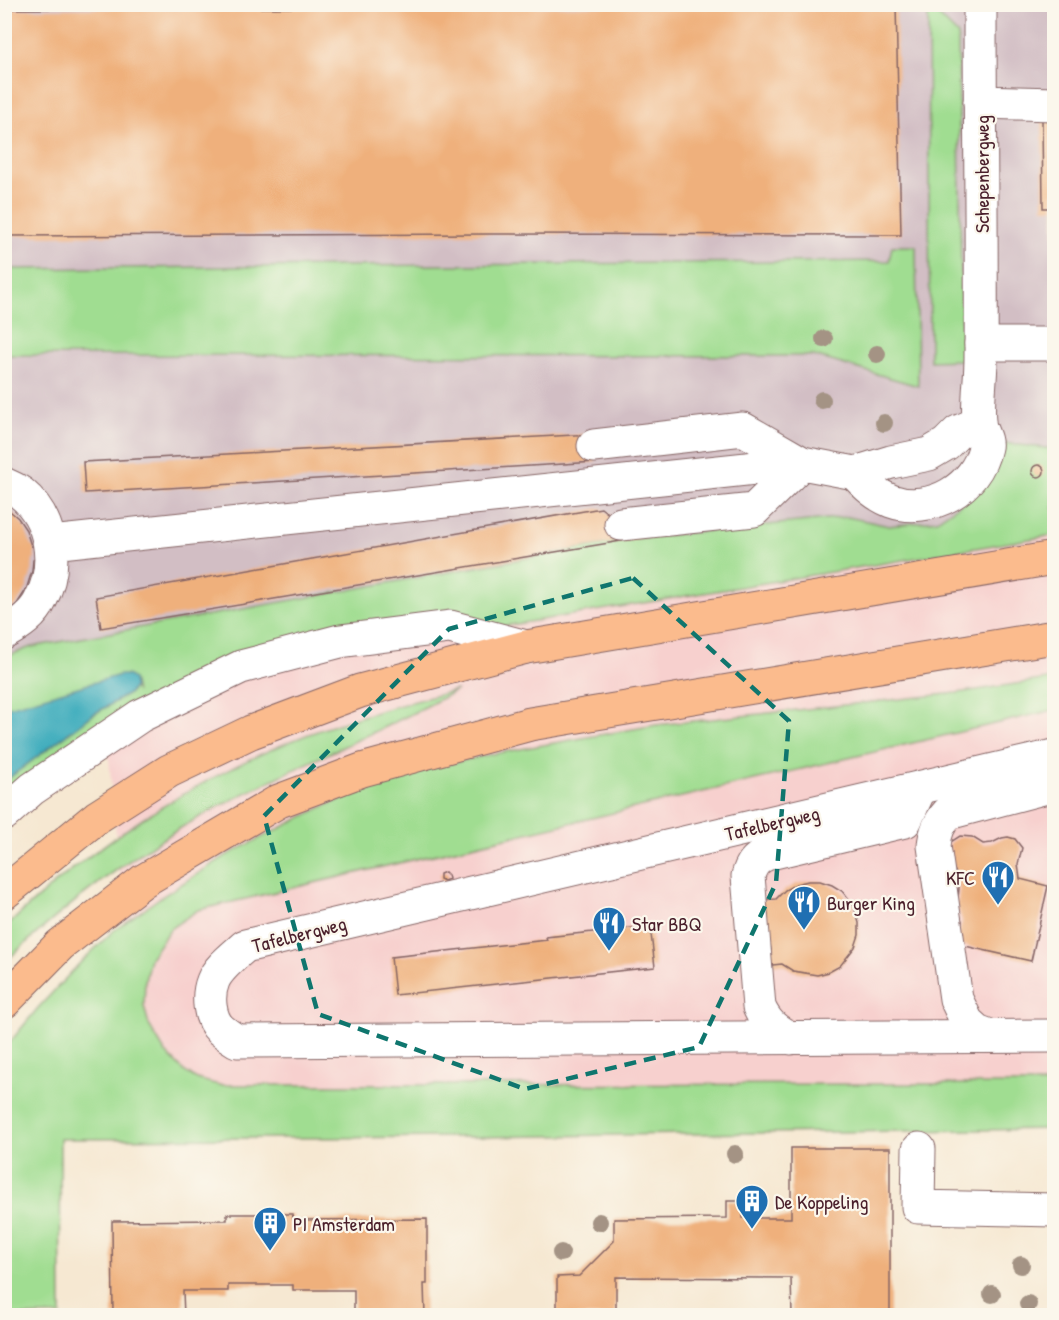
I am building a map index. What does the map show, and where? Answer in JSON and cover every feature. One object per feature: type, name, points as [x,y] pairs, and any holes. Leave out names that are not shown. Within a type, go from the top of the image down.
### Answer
[{"type":"highway","points":[[4,893],[97,817],[169,771],[241,737],[360,691],[526,647],[1054,558]]},
{"type":"highway","points":[[4,1002],[60,945],[143,881],[279,801],[362,770],[530,724],[1054,637]]},
{"type":"street","name":"Schepenbergweg","points":[[855,473],[865,485],[891,501],[906,505],[933,502],[948,496],[973,474],[982,459],[986,444],[979,423],[981,344],[980,4]]},
{"type":"street","points":[[980,102],[1054,104]]},
{"type":"street","points":[[981,344],[1054,344]]},
{"type":"street","points":[[51,543],[802,463],[855,473],[929,454],[946,444],[958,432],[979,423]]},
{"type":"street","points":[[594,446],[743,429],[802,463]]},
{"type":"street","points":[[621,524],[754,510],[802,463]]},
{"type":"street","points":[[4,484],[21,493],[40,516],[51,543],[51,573],[41,600],[22,623],[4,633]]},
{"type":"street","points":[[4,814],[32,789],[140,716],[241,667],[340,641],[450,627],[526,647]]},
{"type":"street","name":"Tafelbergweg","points":[[1054,756],[244,946],[225,964],[213,980],[209,1000],[213,1016],[220,1029],[237,1041],[1054,1036]]},
{"type":"street","points":[[990,1036],[977,1031],[968,1022],[956,999],[934,846],[935,837],[942,820],[948,813],[1054,785]]},
{"type":"street","points":[[791,1038],[771,1027],[759,1007],[748,876],[750,868],[765,854],[905,821],[920,788]]},
{"type":"street","points":[[920,1149],[918,1207],[1054,1210]]},
{"type":"highlighted area","points":[[633,578],[789,721],[776,883],[699,1047],[525,1089],[318,1014],[264,816],[449,629]]},
{"type":"shaded area","points":[[5,5],[1054,5],[1054,1102],[165,1085],[126,947],[100,658]]},
{"type":"shaded area","points":[[5,5],[1054,5],[1054,520],[113,685],[5,722]]},
{"type":"green space","points":[[928,5],[958,35],[962,360],[930,361]]},
{"type":"green space","points":[[892,246],[916,246],[918,386],[814,356],[5,355],[5,269],[889,261]]},
{"type":"green space","points":[[1003,443],[1054,449],[1054,535],[480,630],[309,639],[5,804],[5,781],[94,714],[130,693],[134,687],[136,692],[133,680],[5,708],[5,657],[31,647],[639,538],[848,517],[889,526],[937,520],[975,494]]},
{"type":"green space","points":[[1054,678],[1054,710],[198,910],[170,929],[150,958],[145,981],[144,1006],[149,1025],[165,1052],[185,1072],[197,1079],[219,1085],[1054,1084],[1054,1129],[478,1137],[60,1139],[61,1315],[5,1316],[5,1048],[38,1008],[112,932],[158,899],[227,855],[320,808],[385,782],[426,769],[492,754],[656,725],[957,693]]},
{"type":"green space","points":[[457,690],[267,782],[205,814],[151,846],[75,901],[5,962],[5,928],[38,898],[109,841],[186,792],[267,751],[309,734]]},
{"type":"water","points":[[120,675],[127,675],[133,679],[134,687],[130,693],[94,714],[5,781],[5,708]]},
{"type":"building","points":[[896,5],[901,235],[4,236],[4,9]]},
{"type":"building","points":[[1042,120],[1054,120],[1054,208],[1043,208]]},
{"type":"building","points":[[592,434],[596,462],[85,493],[83,462]]},
{"type":"building","points":[[1040,465],[1043,466],[1043,476],[1036,477],[1033,476],[1032,469],[1033,466]]},
{"type":"building","points":[[4,506],[18,518],[26,530],[31,546],[34,547],[35,559],[26,590],[17,604],[4,615]]},
{"type":"building","points":[[601,508],[639,538],[101,628],[96,597]]},
{"type":"building","points":[[960,836],[972,837],[983,844],[1008,837],[1015,839],[1022,848],[1018,864],[1020,879],[1048,886],[1031,961],[956,944],[962,921],[957,906],[958,879],[952,864],[949,843]]},
{"type":"building","points":[[445,872],[449,879],[444,881],[440,879],[440,874]]},
{"type":"building","points":[[808,881],[820,881],[832,885],[842,891],[854,906],[859,923],[859,935],[855,947],[840,966],[817,975],[793,971],[782,964],[763,966],[761,951],[771,950],[766,920],[768,915],[758,916],[756,900],[776,899],[785,890]]},
{"type":"building","points":[[650,926],[655,967],[395,995],[391,957]]},
{"type":"building","name":"De Koppeling","points":[[791,1148],[890,1148],[890,1316],[792,1316],[791,1278],[616,1277],[616,1316],[557,1316],[557,1277],[579,1276],[614,1241],[614,1219],[727,1218],[727,1201],[743,1201],[743,1218],[791,1218]]},
{"type":"building","name":"PI Amsterdam","points":[[227,1214],[292,1214],[293,1220],[427,1219],[425,1316],[354,1316],[354,1290],[293,1290],[293,1285],[228,1285],[228,1291],[183,1291],[184,1316],[113,1316],[112,1221],[227,1220]]},
{"type":"place","name":"KFC","points":[[998,906]]},
{"type":"place","name":"Burger King","points":[[804,931]]},
{"type":"place","name":"Star BBQ","points":[[609,952]]},
{"type":"place","name":"De Koppeling","points":[[752,1230]]},
{"type":"place","name":"PI Amsterdam","points":[[270,1252]]}]
